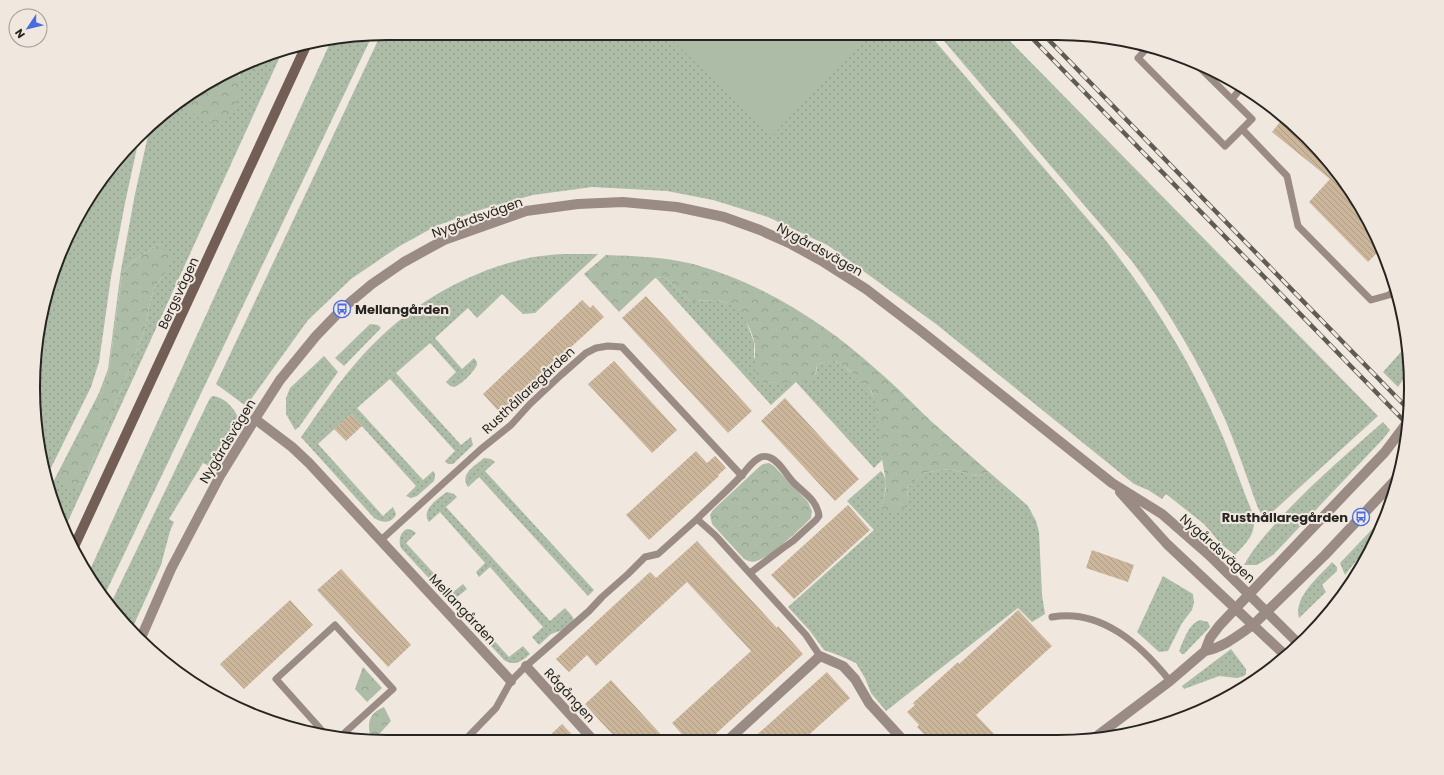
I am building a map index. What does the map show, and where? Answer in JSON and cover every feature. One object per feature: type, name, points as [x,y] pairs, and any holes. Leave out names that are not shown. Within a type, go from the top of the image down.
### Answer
[{"type":"main road","name":"Bergsvägen","points":[[76,542],[304,51]]},
{"type":"street","name":"Nygårdsvägen","points":[[143,634],[171,569],[220,476],[280,380],[316,336],[342,309],[372,284],[404,262],[444,240],[526,211],[578,204],[623,202],[677,207],[724,217],[760,230],[791,244],[822,261],[866,289],[1112,483],[1162,514],[1209,555],[1295,640]]},
{"type":"street","name":"Mellangården","points":[[255,419],[292,447],[309,463],[382,540],[511,681]]},
{"type":"street","points":[[1102,732],[1205,651],[1210,638],[1219,626],[1385,452],[1401,430]]},
{"type":"street","name":"Nygårdsvägen","points":[[1112,483],[1167,544],[1282,652]]},
{"type":"street","points":[[1205,651],[1223,646],[1253,625],[1268,612],[1325,555],[1389,486]]},
{"type":"street","points":[[733,735],[820,656],[843,666],[855,678],[869,703],[898,735]]},
{"type":"street","name":"Rågången","points":[[526,666],[589,735]]},
{"type":"lane","points":[[1144,52],[1138,58],[1224,146],[1252,119],[1207,74]]},
{"type":"lane","points":[[1232,99],[1238,92]]},
{"type":"lane","points":[[1242,129],[1287,176],[1298,226],[1372,300],[1389,296],[1391,294]]},
{"type":"lane","name":"Rusthållaregården","points":[[382,540],[481,449],[512,425],[530,404],[561,374],[586,353],[596,348],[608,346],[622,347],[742,476]]},
{"type":"lane","points":[[470,735],[496,708],[511,681],[526,666],[584,616],[645,557],[658,554],[697,519],[742,476],[751,464],[759,458],[765,457],[771,458],[777,463],[794,483],[807,494],[816,505],[819,516],[793,541],[750,573]]},
{"type":"lane","points":[[697,519],[715,535],[806,634],[820,656]]},
{"type":"lane","points":[[1052,617],[1064,615],[1085,618],[1114,629],[1130,639],[1170,680]]},
{"type":"lane","points":[[320,728],[276,678],[335,625],[393,689],[345,732]]},
{"type":"green space","points":[[378,40],[934,40],[1103,237],[1136,281],[1166,325],[1192,372],[1216,421],[1253,514],[1254,527],[1250,537],[1235,555],[1221,544],[1204,524],[1166,494],[1162,499],[1148,490],[1134,484],[936,324],[829,246],[768,217],[713,200],[667,191],[592,187],[533,195],[483,209],[436,226],[398,247],[351,279],[308,320],[246,406],[216,384]]},
{"type":"green space","points":[[671,40],[862,40],[773,135]]},
{"type":"green space","points":[[943,40],[1009,40],[1378,416],[1267,517],[1262,515],[1224,417],[1204,376],[1170,316],[1131,260]]},
{"type":"green space","points":[[370,41],[106,591],[91,568],[329,45]]},
{"type":"green space","points":[[280,57],[67,523],[53,482],[99,393],[108,369],[121,270],[135,194],[148,136],[158,126],[186,105],[190,111],[240,76],[240,73]],"holes":[[[163,244],[166,273],[154,288],[145,329],[87,475],[77,488],[101,394],[109,370],[122,274],[133,261],[157,245]]]},
{"type":"green space","points":[[239,73],[240,83],[236,105],[229,117],[224,121],[215,123],[206,121],[189,110],[186,105]]},
{"type":"green space","points":[[137,147],[111,277],[99,362],[91,387],[50,469],[43,433],[40,388],[43,342],[52,298],[66,255],[87,214],[112,176]]},
{"type":"green space","points":[[163,244],[172,257],[166,273],[154,288],[145,329],[87,475],[77,488],[69,488],[62,482],[61,472],[101,394],[109,370],[122,274],[133,261],[157,245]]},
{"type":"green space","points":[[563,254],[598,254],[535,313],[523,314],[502,294],[477,318],[468,308],[435,338],[462,369],[474,358],[477,362],[474,370],[460,384],[453,387],[446,382],[456,372],[430,343],[396,373],[461,445],[471,437],[473,445],[453,464],[448,464],[445,461],[455,451],[390,379],[357,408],[423,480],[433,471],[434,472],[434,481],[417,496],[411,498],[406,496],[416,486],[351,414],[318,444],[383,516],[393,507],[396,514],[392,520],[386,522],[374,518],[301,437],[327,400],[372,345],[410,312],[431,298],[453,285],[500,266],[529,258]]},
{"type":"green space","points":[[606,255],[661,258],[693,264],[719,272],[743,282],[768,293],[791,306],[814,320],[857,352],[891,382],[932,422],[989,472],[978,476],[948,469],[924,473],[907,488],[908,499],[904,510],[894,515],[881,508],[886,489],[879,442],[878,415],[872,392],[849,370],[836,361],[825,362],[817,365],[814,381],[765,383],[760,378],[755,368],[755,347],[750,329],[736,310],[726,303],[718,300],[690,301],[665,277],[655,278],[619,312],[584,274]]},
{"type":"green space","points":[[665,277],[690,301],[718,300],[736,307],[746,321],[754,342],[754,357],[765,383],[781,382],[816,374],[817,365],[830,361],[838,362],[849,370],[870,390],[875,401],[882,460],[874,468],[796,382],[771,405],[656,278]]},
{"type":"green space","points":[[370,324],[378,325],[381,328],[344,366],[335,358]]},
{"type":"green space","points":[[1402,351],[1404,379],[1398,387],[1383,372]]},
{"type":"green space","points":[[324,356],[338,372],[299,427],[295,430],[286,414],[286,398],[290,388]]},
{"type":"green space","points":[[212,396],[216,396],[224,400],[235,411],[238,419],[209,466],[203,463],[169,519],[174,522],[170,531],[161,565],[134,625],[113,600]]},
{"type":"green space","points":[[1383,422],[1390,430],[1383,439],[1273,555],[1257,565],[1244,565],[1262,538],[1284,514],[1332,467]]},
{"type":"green space","points":[[484,458],[491,459],[495,462],[485,471],[594,590],[588,596],[479,477],[468,487],[465,478],[467,474]]},
{"type":"green space","points":[[769,463],[774,466],[808,502],[812,511],[811,518],[777,549],[755,562],[752,562],[744,559],[712,524],[710,515],[713,510],[759,467],[763,464]]},
{"type":"green space","points":[[948,469],[978,476],[989,472],[1028,506],[1036,521],[1039,532],[1042,595],[1045,614],[1032,622],[1018,608],[886,711],[871,693],[865,678],[856,663],[824,650],[810,631],[788,607],[874,530],[847,501],[881,471],[884,475],[886,484],[881,508],[908,499],[907,488],[924,473]]},
{"type":"green space","points":[[447,492],[454,494],[457,497],[446,507],[550,621],[565,608],[574,620],[563,630],[551,634],[539,645],[532,637],[543,627],[490,567],[479,577],[476,572],[485,563],[440,512],[429,522],[427,518],[428,509],[435,501]]},
{"type":"green space","points":[[1375,526],[1359,557],[1345,575],[1340,563]]},
{"type":"green space","points":[[407,529],[416,533],[406,543],[452,593],[463,584],[467,589],[456,598],[509,657],[523,646],[530,654],[521,661],[515,663],[504,660],[401,548],[400,537]]},
{"type":"green space","points":[[1332,562],[1337,567],[1337,571],[1322,585],[1326,592],[1299,618],[1298,610],[1304,595],[1309,587]]},
{"type":"green space","points":[[1163,576],[1193,594],[1194,603],[1192,610],[1182,623],[1168,651],[1159,652],[1137,632]]},
{"type":"green space","points":[[1200,620],[1208,622],[1210,627],[1184,654],[1182,654],[1179,651],[1187,632],[1196,622]]},
{"type":"green space","points":[[1231,649],[1246,669],[1246,674],[1244,676],[1237,678],[1219,676],[1184,689],[1182,686]]},
{"type":"green space","points":[[363,667],[382,688],[367,702],[355,689]]},
{"type":"green space","points":[[384,707],[391,721],[379,735],[370,734],[370,720],[379,710]]},
{"type":"building","points":[[1280,122],[1318,158],[1332,176],[1357,214],[1377,253],[1368,262],[1309,202],[1330,179],[1272,132]]},
{"type":"building","points":[[646,296],[752,411],[728,433],[622,318]]},
{"type":"building","points":[[582,300],[590,308],[593,305],[604,317],[547,369],[550,373],[503,416],[483,394]]},
{"type":"building","points":[[614,361],[677,430],[652,453],[588,384]]},
{"type":"building","points":[[785,398],[859,479],[835,501],[761,421]]},
{"type":"building","points":[[351,414],[362,426],[346,441],[334,429]]},
{"type":"building","points":[[696,451],[707,463],[715,456],[726,468],[649,540],[626,515]]},
{"type":"building","points":[[848,505],[870,530],[794,599],[771,575]]},
{"type":"building","points":[[697,541],[803,654],[714,735],[683,735],[672,723],[751,651],[687,582],[596,666],[587,655],[569,672],[556,659],[650,572],[656,578]]},
{"type":"building","points":[[1092,550],[1134,565],[1128,582],[1086,568]]},
{"type":"building","points":[[341,569],[411,645],[388,667],[317,590]]},
{"type":"building","points":[[290,600],[313,625],[244,689],[220,664]]},
{"type":"building","points":[[1018,610],[1052,646],[976,715],[995,735],[925,735],[917,727],[919,725],[907,712],[915,705],[913,703],[958,662],[959,664]]},
{"type":"building","points":[[827,672],[850,698],[809,735],[757,735]]},
{"type":"building","points":[[611,680],[661,735],[613,735],[585,704]]},
{"type":"building","points":[[562,724],[572,735],[550,735]]},
{"type":"railway","points":[[1034,40],[1402,419]]},
{"type":"railway","points":[[1049,40],[1403,404]]},
{"type":"place","name":"Mellangården","points":[[342,309]]},
{"type":"place","name":"Rusthållaregården","points":[[1361,517]]}]
